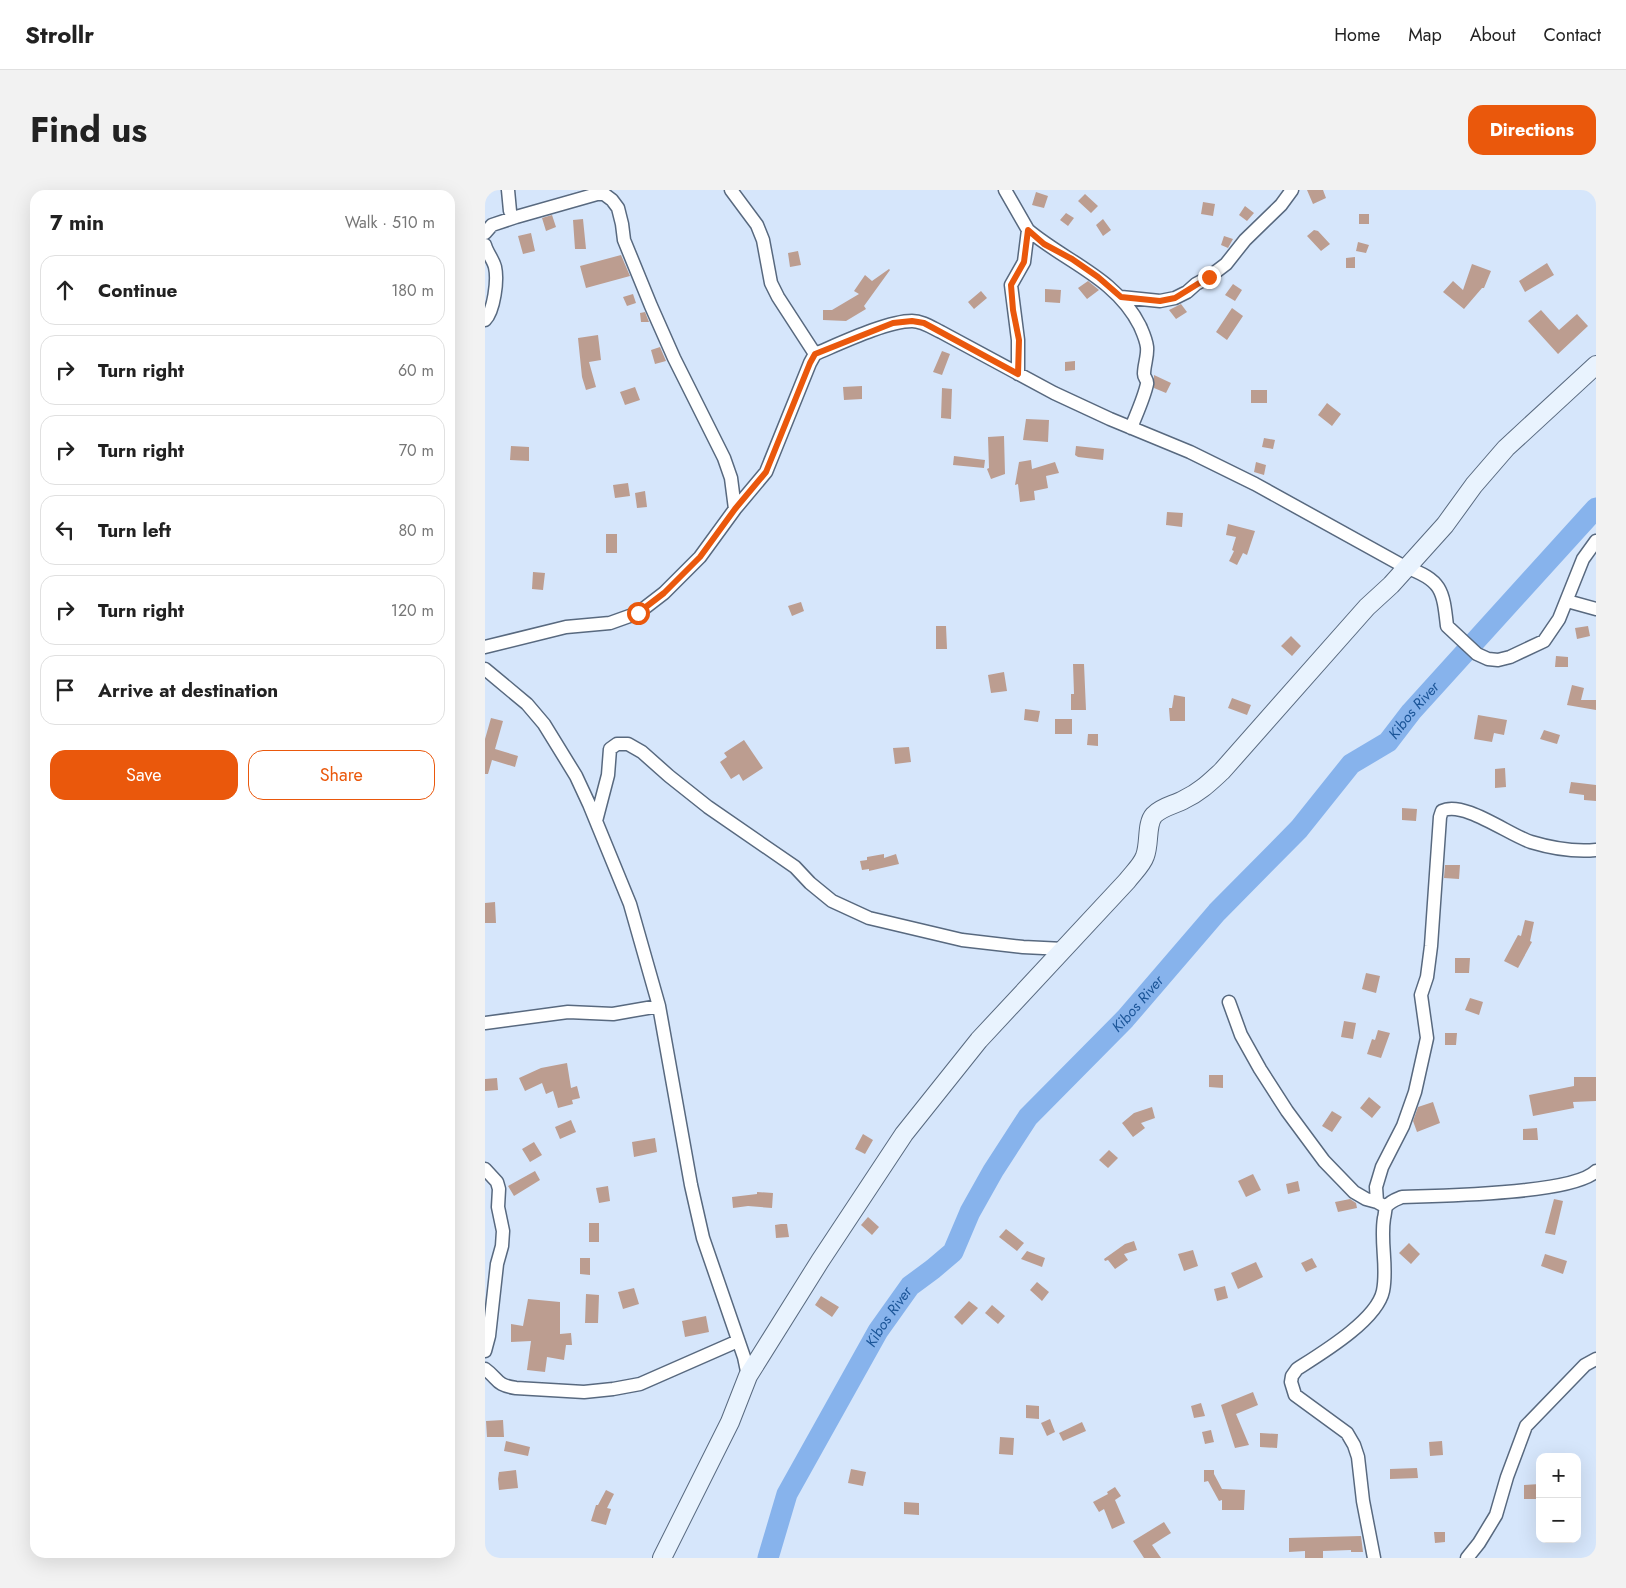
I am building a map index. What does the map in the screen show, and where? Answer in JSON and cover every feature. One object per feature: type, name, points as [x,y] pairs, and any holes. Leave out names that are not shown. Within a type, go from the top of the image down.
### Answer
[{"type":"main road","points":[[663,1558],[730,1422],[748,1376],[820,1261],[904,1134],[979,1040],[1127,881],[1144,858],[1149,844],[1148,829],[1153,816],[1162,808],[1201,791],[1222,771],[1367,607],[1391,585],[1405,567],[1445,525],[1474,484],[1506,448],[1596,365]]},
{"type":"street","points":[[508,190],[510,210]]},
{"type":"street","points":[[731,190],[757,226],[763,240],[771,283],[778,297],[815,354]]},
{"type":"street","points":[[1005,190],[1028,230],[1044,244],[1072,259],[1098,277],[1121,297],[1135,316],[1145,335],[1147,360],[1144,374],[1147,384],[1131,428]]},
{"type":"street","points":[[1121,297],[1160,301],[1175,298],[1187,292],[1226,264],[1245,240],[1281,205],[1292,190]]},
{"type":"street","points":[[485,233],[492,225],[597,194],[605,194],[612,200],[618,208],[623,240],[651,306],[674,358],[724,458],[731,478],[735,509]]},
{"type":"street","points":[[1018,374],[1019,340],[1013,310],[1011,285],[1024,262],[1028,230]]},
{"type":"street","points":[[485,245],[495,267],[496,283],[492,309],[489,317],[485,320]]},
{"type":"street","points":[[485,647],[566,628],[610,623],[638,613],[664,593],[700,557],[735,509],[766,472],[815,354],[893,323],[912,321],[924,323],[1055,394],[1190,452],[1255,484],[1405,567],[1429,577],[1439,585],[1447,626],[1477,654],[1488,659],[1498,660],[1529,649],[1544,641],[1559,619],[1583,559],[1596,541]]},
{"type":"street","points":[[1567,601],[1596,609]]},
{"type":"street","points":[[485,670],[527,704],[544,724],[576,776],[630,904],[659,1006],[693,1194],[703,1238],[744,1357],[748,1376]]},
{"type":"street","points":[[596,821],[608,775],[610,749],[617,744],[627,744],[642,752],[708,807],[795,867],[833,901],[869,918],[962,940],[1023,947],[1064,949]]},
{"type":"street","points":[[1375,1558],[1363,1501],[1358,1458],[1354,1445],[1347,1433],[1295,1395],[1291,1382],[1292,1376],[1297,1369],[1363,1322],[1375,1308],[1383,1293],[1385,1277],[1381,1205],[1376,1187],[1382,1167],[1403,1126],[1415,1092],[1427,1038],[1421,995],[1429,964],[1440,817],[1443,811],[1453,807],[1465,810],[1529,841],[1549,846],[1596,850]]},
{"type":"street","points":[[1229,1002],[1241,1034],[1287,1112],[1330,1168],[1354,1192],[1366,1199],[1381,1205],[1402,1197],[1492,1194],[1582,1180],[1596,1171]]},
{"type":"street","points":[[485,1023],[568,1012],[613,1014],[659,1006]]},
{"type":"street","points":[[485,1169],[497,1182],[499,1189],[498,1206],[503,1231],[502,1246],[497,1264],[489,1336],[485,1352]]},
{"type":"street","points":[[485,1369],[497,1382],[506,1387],[584,1392],[613,1389],[640,1384],[738,1341]]},
{"type":"street","points":[[1467,1558],[1479,1543],[1496,1515],[1507,1476],[1525,1426],[1585,1365],[1596,1359]]},
{"type":"building","points":[[1307,190],[1323,190],[1326,198],[1313,204]]},
{"type":"building","points":[[1036,192],[1048,196],[1044,208],[1032,205]]},
{"type":"building","points":[[1085,194],[1098,206],[1091,213],[1078,201]]},
{"type":"building","points":[[1203,202],[1215,204],[1213,216],[1201,214]]},
{"type":"building","points":[[1245,206],[1254,213],[1247,221],[1239,215]]},
{"type":"building","points":[[1066,213],[1074,218],[1068,226],[1060,220]]},
{"type":"building","points":[[1359,214],[1369,214],[1369,224],[1359,224]]},
{"type":"building","points":[[552,215],[556,227],[546,231],[542,218]]},
{"type":"building","points":[[583,219],[586,249],[575,249],[573,220]]},
{"type":"building","points":[[1103,219],[1111,230],[1103,236],[1096,225]]},
{"type":"building","points":[[1314,230],[1318,231],[1330,244],[1321,251],[1307,236]]},
{"type":"building","points":[[531,233],[535,251],[523,254],[518,236]]},
{"type":"building","points":[[1224,236],[1233,239],[1228,248],[1221,245]]},
{"type":"building","points":[[1358,242],[1369,245],[1366,253],[1356,251]]},
{"type":"building","points":[[798,251],[801,265],[790,267],[788,253]]},
{"type":"building","points":[[621,255],[630,276],[586,288],[580,266]]},
{"type":"building","points":[[1355,257],[1355,268],[1346,268],[1346,258]]},
{"type":"building","points":[[1547,263],[1554,275],[1525,292],[1519,281]]},
{"type":"building","points":[[1472,264],[1491,271],[1484,288],[1464,309],[1443,292],[1453,281],[1463,290]]},
{"type":"building","points":[[889,269],[864,306],[866,309],[846,321],[823,320],[823,310],[832,310],[859,294],[854,291],[865,275],[872,281]]},
{"type":"building","points":[[1088,281],[1099,290],[1087,299],[1078,288]]},
{"type":"building","points":[[1233,284],[1242,290],[1235,301],[1225,295]]},
{"type":"building","points":[[1045,289],[1061,290],[1060,303],[1045,302]]},
{"type":"building","points":[[981,291],[987,298],[974,309],[968,302]]},
{"type":"building","points":[[633,294],[636,303],[627,306],[623,297]]},
{"type":"building","points":[[1181,304],[1187,312],[1176,319],[1169,310]]},
{"type":"building","points":[[1232,308],[1243,316],[1227,340],[1216,332]]},
{"type":"building","points":[[1541,310],[1559,330],[1577,314],[1588,326],[1558,354],[1528,321]]},
{"type":"building","points":[[645,312],[649,322],[641,322],[640,313]]},
{"type":"building","points":[[598,335],[601,360],[589,362],[596,387],[586,390],[582,377],[578,338]]},
{"type":"building","points":[[660,347],[666,361],[655,364],[651,350]]},
{"type":"building","points":[[942,351],[950,354],[942,375],[933,372]]},
{"type":"building","points":[[1075,361],[1075,370],[1065,371],[1065,362]]},
{"type":"building","points":[[1154,375],[1171,383],[1166,393],[1154,388]]},
{"type":"building","points":[[862,386],[862,399],[844,400],[843,387]]},
{"type":"building","points":[[635,387],[640,400],[625,405],[620,392]]},
{"type":"building","points":[[942,388],[952,389],[951,419],[941,418]]},
{"type":"building","points":[[1251,390],[1267,390],[1267,403],[1251,403]]},
{"type":"building","points":[[1327,403],[1341,414],[1332,426],[1318,415]]},
{"type":"building","points":[[1026,419],[1049,420],[1048,442],[1023,440]]},
{"type":"building","points":[[1004,436],[1005,474],[991,479],[987,469],[989,468],[988,437]]},
{"type":"building","points":[[1264,438],[1275,440],[1273,449],[1262,447]]},
{"type":"building","points":[[511,446],[529,447],[529,461],[510,460]]},
{"type":"building","points":[[1076,446],[1104,449],[1103,460],[1078,457],[1075,455]]},
{"type":"building","points":[[954,456],[985,460],[984,468],[953,465]]},
{"type":"building","points":[[1031,460],[1032,469],[1055,462],[1059,473],[1046,476],[1048,488],[1034,491],[1035,500],[1020,502],[1018,484],[1015,485],[1019,462]]},
{"type":"building","points":[[1256,462],[1266,465],[1264,475],[1254,472]]},
{"type":"building","points":[[628,483],[630,496],[615,498],[613,485]]},
{"type":"building","points":[[645,491],[647,507],[637,508],[635,493]]},
{"type":"building","points":[[1167,512],[1183,513],[1182,527],[1166,525]]},
{"type":"building","points":[[1228,524],[1255,531],[1247,555],[1243,553],[1237,565],[1229,561],[1234,551],[1232,550],[1236,537],[1226,535]]},
{"type":"building","points":[[606,534],[617,534],[617,553],[606,553]]},
{"type":"building","points":[[533,572],[545,573],[543,590],[532,589]]},
{"type":"building","points":[[801,602],[804,611],[792,616],[788,606]]},
{"type":"building","points":[[936,626],[946,626],[947,649],[936,649]]},
{"type":"building","points":[[1588,626],[1590,636],[1577,639],[1575,628]]},
{"type":"building","points":[[1291,636],[1301,646],[1292,656],[1281,646]]},
{"type":"building","points":[[1556,656],[1568,657],[1568,667],[1555,667]]},
{"type":"building","points":[[1073,664],[1084,664],[1086,710],[1071,710],[1071,694],[1074,694]]},
{"type":"building","points":[[1004,672],[1007,691],[991,693],[988,675]]},
{"type":"building","points":[[1572,685],[1584,688],[1581,700],[1596,700],[1596,710],[1567,705]]},
{"type":"building","points":[[1174,695],[1185,697],[1185,721],[1170,721],[1169,708],[1172,708]]},
{"type":"building","points":[[1232,698],[1251,705],[1247,715],[1228,708]]},
{"type":"building","points":[[1025,709],[1040,711],[1038,722],[1024,720]]},
{"type":"building","points":[[1478,715],[1507,720],[1504,735],[1494,733],[1492,742],[1474,739]]},
{"type":"building","points":[[491,718],[503,721],[495,749],[518,756],[515,767],[492,760],[488,774],[485,774],[485,739]]},
{"type":"building","points":[[1055,719],[1072,719],[1072,734],[1055,734]]},
{"type":"building","points":[[1544,730],[1560,735],[1557,744],[1540,739]]},
{"type":"building","points":[[1088,734],[1098,734],[1098,746],[1087,745]]},
{"type":"building","points":[[744,740],[763,768],[743,781],[739,774],[731,779],[720,762],[727,757],[724,753]]},
{"type":"building","points":[[909,747],[911,762],[895,764],[893,748]]},
{"type":"building","points":[[1505,768],[1506,787],[1495,788],[1495,769]]},
{"type":"building","points":[[1571,782],[1596,785],[1596,801],[1584,800],[1584,795],[1569,793]]},
{"type":"building","points":[[1402,808],[1417,809],[1416,821],[1402,820]]},
{"type":"building","points":[[884,854],[884,858],[896,854],[899,864],[869,871],[869,869],[862,870],[860,861],[867,860],[867,857]]},
{"type":"building","points":[[1445,865],[1460,865],[1459,879],[1444,878]]},
{"type":"building","points":[[495,902],[496,923],[485,923],[485,903]]},
{"type":"building","points":[[1525,920],[1534,922],[1530,941],[1532,942],[1518,968],[1504,961],[1518,935],[1521,936]]},
{"type":"building","points":[[1455,958],[1470,958],[1469,973],[1455,973]]},
{"type":"building","points":[[1366,973],[1380,976],[1376,993],[1362,989]]},
{"type":"building","points":[[1470,998],[1483,1002],[1479,1015],[1465,1010]]},
{"type":"building","points":[[1344,1021],[1356,1023],[1353,1039],[1341,1037]]},
{"type":"building","points":[[1378,1030],[1390,1033],[1381,1058],[1367,1054],[1372,1039],[1375,1040]]},
{"type":"building","points":[[1445,1033],[1457,1033],[1456,1045],[1445,1045]]},
{"type":"building","points":[[567,1063],[571,1088],[577,1086],[580,1098],[572,1100],[573,1104],[558,1108],[553,1091],[546,1094],[542,1083],[525,1091],[519,1078],[541,1068]]},
{"type":"building","points":[[1209,1075],[1223,1075],[1223,1088],[1209,1087]]},
{"type":"building","points":[[1574,1077],[1596,1077],[1596,1101],[1573,1102],[1574,1108],[1533,1116],[1529,1095],[1574,1086]]},
{"type":"building","points":[[497,1078],[498,1090],[485,1091],[485,1079]]},
{"type":"building","points":[[1369,1097],[1381,1107],[1372,1118],[1360,1108]]},
{"type":"building","points":[[1433,1102],[1440,1123],[1417,1132],[1413,1121],[1418,1107]]},
{"type":"building","points":[[1152,1107],[1155,1118],[1141,1123],[1145,1128],[1133,1137],[1122,1123],[1134,1113]]},
{"type":"building","points":[[1332,1111],[1342,1117],[1332,1132],[1322,1126]]},
{"type":"building","points":[[571,1120],[576,1132],[560,1139],[555,1127]]},
{"type":"building","points":[[1537,1128],[1538,1140],[1523,1140],[1523,1129]]},
{"type":"building","points":[[863,1134],[873,1140],[865,1154],[855,1149]]},
{"type":"building","points":[[655,1138],[657,1152],[634,1157],[632,1142]]},
{"type":"building","points":[[534,1142],[542,1155],[530,1162],[522,1149]]},
{"type":"building","points":[[1109,1150],[1118,1158],[1108,1168],[1099,1160]]},
{"type":"building","points":[[535,1171],[540,1180],[514,1196],[508,1186]]},
{"type":"building","points":[[1253,1174],[1261,1190],[1246,1197],[1238,1181]]},
{"type":"building","points":[[1298,1181],[1300,1191],[1288,1194],[1286,1184]]},
{"type":"building","points":[[608,1186],[610,1201],[599,1203],[596,1188]]},
{"type":"building","points":[[757,1192],[773,1193],[772,1208],[748,1206],[733,1208],[732,1197],[757,1194]]},
{"type":"building","points":[[1350,1199],[1356,1203],[1357,1208],[1338,1212],[1335,1202]]},
{"type":"building","points":[[1554,1199],[1563,1201],[1555,1235],[1545,1233]]},
{"type":"building","points":[[868,1217],[879,1227],[872,1235],[861,1225]]},
{"type":"building","points":[[589,1223],[599,1223],[599,1242],[589,1242]]},
{"type":"building","points":[[787,1224],[789,1237],[776,1238],[775,1225]]},
{"type":"building","points":[[1006,1229],[1024,1243],[1017,1251],[999,1237]]},
{"type":"building","points":[[1134,1241],[1137,1250],[1124,1254],[1128,1260],[1115,1269],[1108,1260],[1105,1261],[1104,1259],[1125,1244]]},
{"type":"building","points":[[1409,1243],[1420,1254],[1411,1264],[1399,1253]]},
{"type":"building","points":[[1193,1250],[1198,1266],[1184,1271],[1178,1254]]},
{"type":"building","points":[[1027,1251],[1045,1258],[1042,1267],[1021,1259]]},
{"type":"building","points":[[1545,1254],[1567,1261],[1563,1274],[1541,1266]]},
{"type":"building","points":[[580,1258],[590,1258],[590,1275],[580,1274]]},
{"type":"building","points":[[1312,1258],[1317,1267],[1306,1272],[1301,1263]]},
{"type":"building","points":[[1256,1262],[1263,1277],[1238,1289],[1231,1273]]},
{"type":"building","points":[[1037,1282],[1049,1292],[1042,1301],[1030,1290]]},
{"type":"building","points":[[1225,1286],[1228,1298],[1217,1301],[1214,1289]]},
{"type":"building","points":[[634,1288],[639,1304],[623,1309],[618,1292]]},
{"type":"building","points":[[586,1294],[599,1295],[598,1323],[585,1323]]},
{"type":"building","points":[[821,1296],[839,1307],[832,1317],[815,1305]]},
{"type":"building","points":[[528,1299],[560,1302],[560,1334],[571,1333],[572,1345],[566,1345],[564,1360],[547,1357],[545,1372],[527,1370],[531,1341],[511,1342],[511,1324],[523,1326]]},
{"type":"building","points":[[969,1301],[978,1308],[962,1325],[954,1317]]},
{"type":"building","points":[[992,1305],[1005,1316],[998,1324],[985,1313]]},
{"type":"building","points":[[706,1316],[709,1332],[685,1337],[682,1321]]},
{"type":"building","points":[[1253,1392],[1258,1405],[1236,1414],[1249,1445],[1235,1448],[1221,1405]]},
{"type":"building","points":[[1201,1403],[1205,1416],[1194,1418],[1191,1406]]},
{"type":"building","points":[[1026,1405],[1039,1406],[1039,1419],[1026,1418]]},
{"type":"building","points":[[1050,1419],[1055,1432],[1047,1436],[1041,1423]]},
{"type":"building","points":[[503,1420],[504,1437],[487,1437],[486,1421]]},
{"type":"building","points":[[1082,1422],[1086,1431],[1063,1441],[1059,1433]]},
{"type":"building","points":[[1211,1430],[1214,1442],[1205,1444],[1202,1432]]},
{"type":"building","points":[[1260,1433],[1278,1434],[1277,1448],[1260,1447]]},
{"type":"building","points":[[1000,1437],[1014,1438],[1013,1455],[999,1454]]},
{"type":"building","points":[[506,1441],[530,1447],[528,1456],[504,1451]]},
{"type":"building","points":[[1442,1441],[1443,1455],[1430,1456],[1429,1442]]},
{"type":"building","points":[[1417,1468],[1418,1478],[1390,1479],[1390,1469]]},
{"type":"building","points":[[851,1469],[866,1472],[863,1486],[848,1483]]},
{"type":"building","points":[[516,1470],[518,1488],[499,1490],[499,1472]]},
{"type":"building","points":[[1204,1470],[1214,1470],[1214,1474],[1222,1489],[1245,1490],[1244,1510],[1222,1510],[1222,1500],[1219,1501],[1208,1481],[1204,1482]]},
{"type":"building","points":[[1536,1484],[1536,1499],[1524,1499],[1524,1485]]},
{"type":"building","points":[[1115,1487],[1121,1496],[1115,1500],[1125,1523],[1112,1529],[1104,1509],[1099,1512],[1093,1502],[1108,1494],[1107,1492]]},
{"type":"building","points":[[606,1490],[614,1494],[607,1508],[611,1509],[606,1525],[591,1521],[596,1505],[598,1505]]},
{"type":"building","points":[[904,1502],[919,1503],[919,1515],[904,1514]]},
{"type":"building","points":[[1164,1522],[1171,1533],[1152,1545],[1161,1558],[1144,1558],[1133,1541]]},
{"type":"building","points":[[1434,1532],[1445,1532],[1445,1542],[1435,1543]]},
{"type":"building","points":[[1361,1536],[1363,1552],[1351,1552],[1351,1550],[1323,1551],[1323,1558],[1305,1558],[1305,1551],[1289,1552],[1289,1538]]},
{"type":"waterway","name":"Kibos River","points":[[768,1558],[787,1494],[878,1331],[910,1286],[953,1252],[970,1212],[993,1171],[1028,1117],[1125,1019],[1217,912],[1299,829],[1351,764],[1388,742],[1411,712],[1596,508]]},
{"type":"route","points":[[638,613],[664,593],[700,557],[735,509],[766,472],[815,354],[893,323],[912,321],[924,323],[1018,374],[1019,340],[1013,310],[1011,285],[1024,262],[1027,252],[1028,230],[1044,244],[1072,259],[1098,277],[1121,297],[1160,301],[1175,298],[1209,277]]}]
